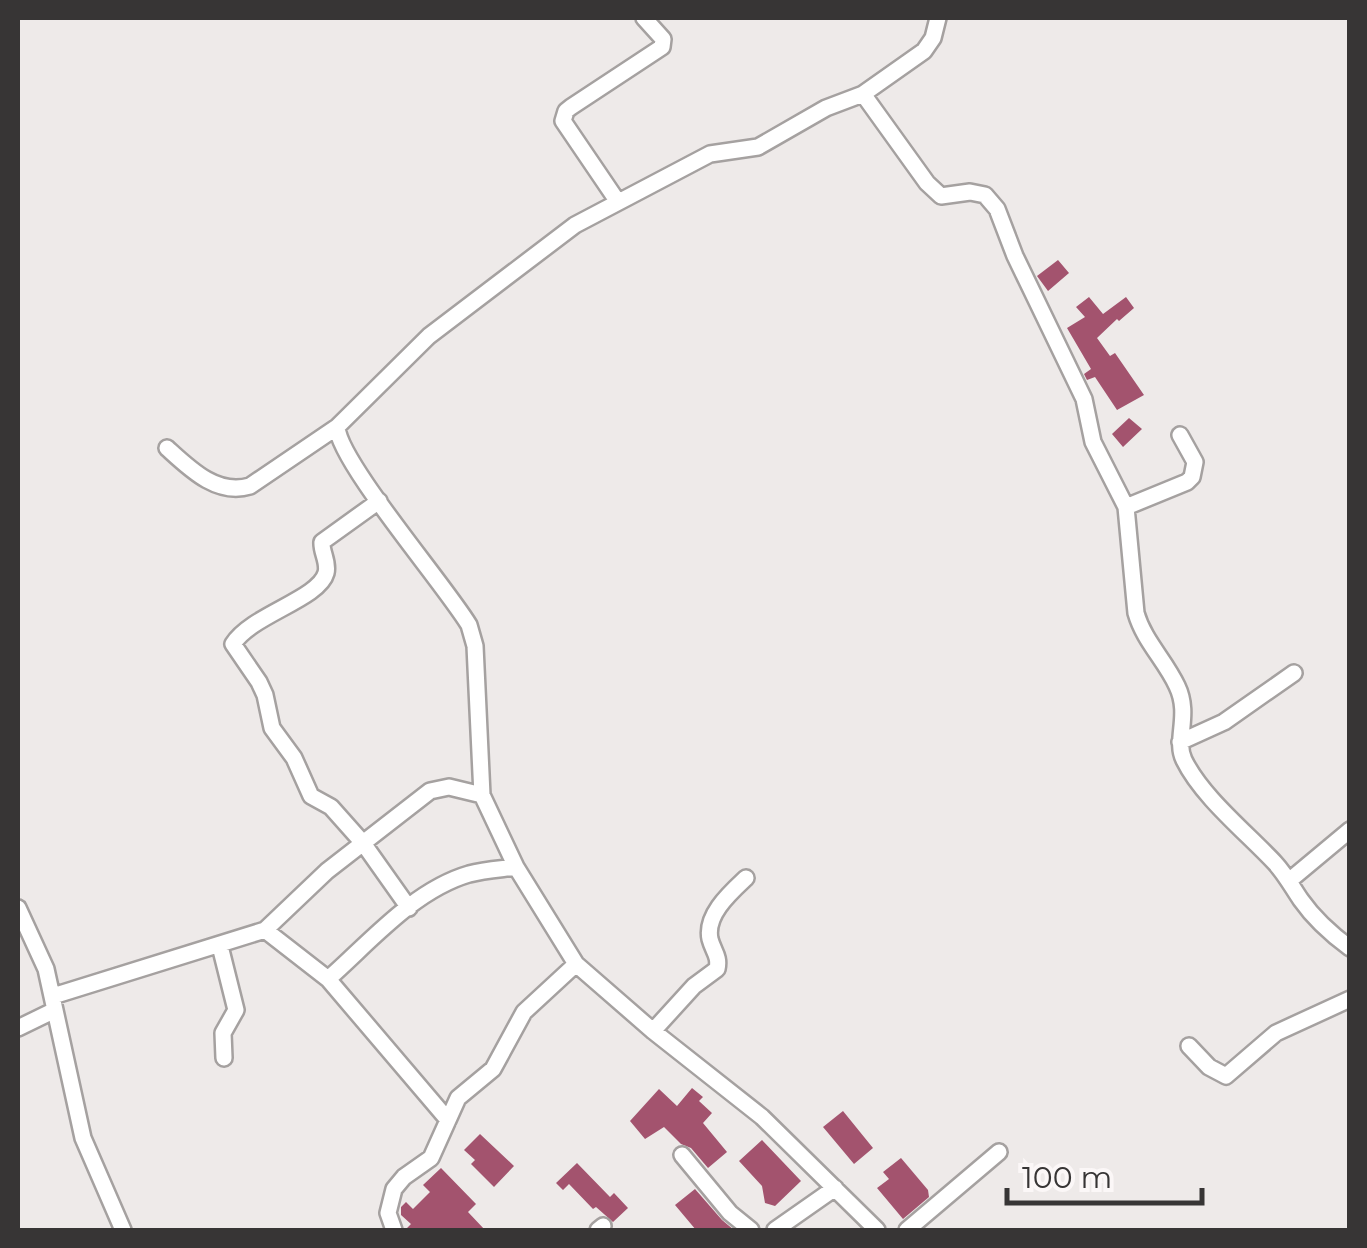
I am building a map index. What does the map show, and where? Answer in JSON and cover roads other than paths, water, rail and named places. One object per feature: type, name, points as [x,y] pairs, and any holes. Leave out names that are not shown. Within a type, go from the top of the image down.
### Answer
[{"type":"street","points":[[618,202],[563,121],[571,107],[662,47],[663,39],[644,18]]},
{"type":"street","points":[[167,448],[210,482],[228,489],[250,486],[337,427],[428,336],[554,240],[710,154],[758,147],[826,108],[863,94],[924,51],[933,38],[938,18]]},
{"type":"street","points":[[863,94],[941,196],[984,194],[998,209],[1015,256],[1084,399],[1093,442],[1126,507],[1136,613],[1178,687],[1185,717],[1180,742],[1184,761],[1290,880],[1319,923],[1350,948]]},
{"type":"street","points":[[337,427],[342,444],[380,501],[469,624],[475,646],[482,795],[516,867],[576,964],[762,1117],[877,1230]]},
{"type":"street","points":[[1126,507],[1192,477],[1196,462],[1180,435]]},
{"type":"street","points":[[380,501],[322,542],[327,568],[318,586],[250,627],[233,644],[265,695],[272,728],[294,758],[310,796],[331,808],[363,843],[410,908]]},
{"type":"street","points":[[1180,742],[1224,722],[1294,673]]},
{"type":"street","points":[[18,1028],[54,1003],[266,930],[304,892],[430,791],[449,788],[482,795]]},
{"type":"street","points":[[1290,880],[1350,830]]},
{"type":"street","points":[[328,978],[437,888],[460,878],[516,867]]},
{"type":"street","points":[[654,1031],[694,986],[716,969],[718,956],[710,940],[712,919],[746,878]]},
{"type":"street","points":[[18,908],[46,969],[83,1138],[123,1230]]},
{"type":"street","points":[[266,930],[328,978],[448,1120]]},
{"type":"street","points":[[220,946],[236,1010],[223,1033],[224,1058]]},
{"type":"street","points":[[394,1230],[388,1212],[394,1189],[404,1176],[431,1158],[458,1098],[493,1070],[524,1012],[576,964]]},
{"type":"street","points":[[1189,1046],[1209,1067],[1226,1076],[1276,1033],[1350,999]]},
{"type":"street","points":[[908,1230],[999,1152]]},
{"type":"street","points":[[682,1155],[730,1213],[751,1230]]},
{"type":"street","points":[[774,1230],[835,1188]]}]
